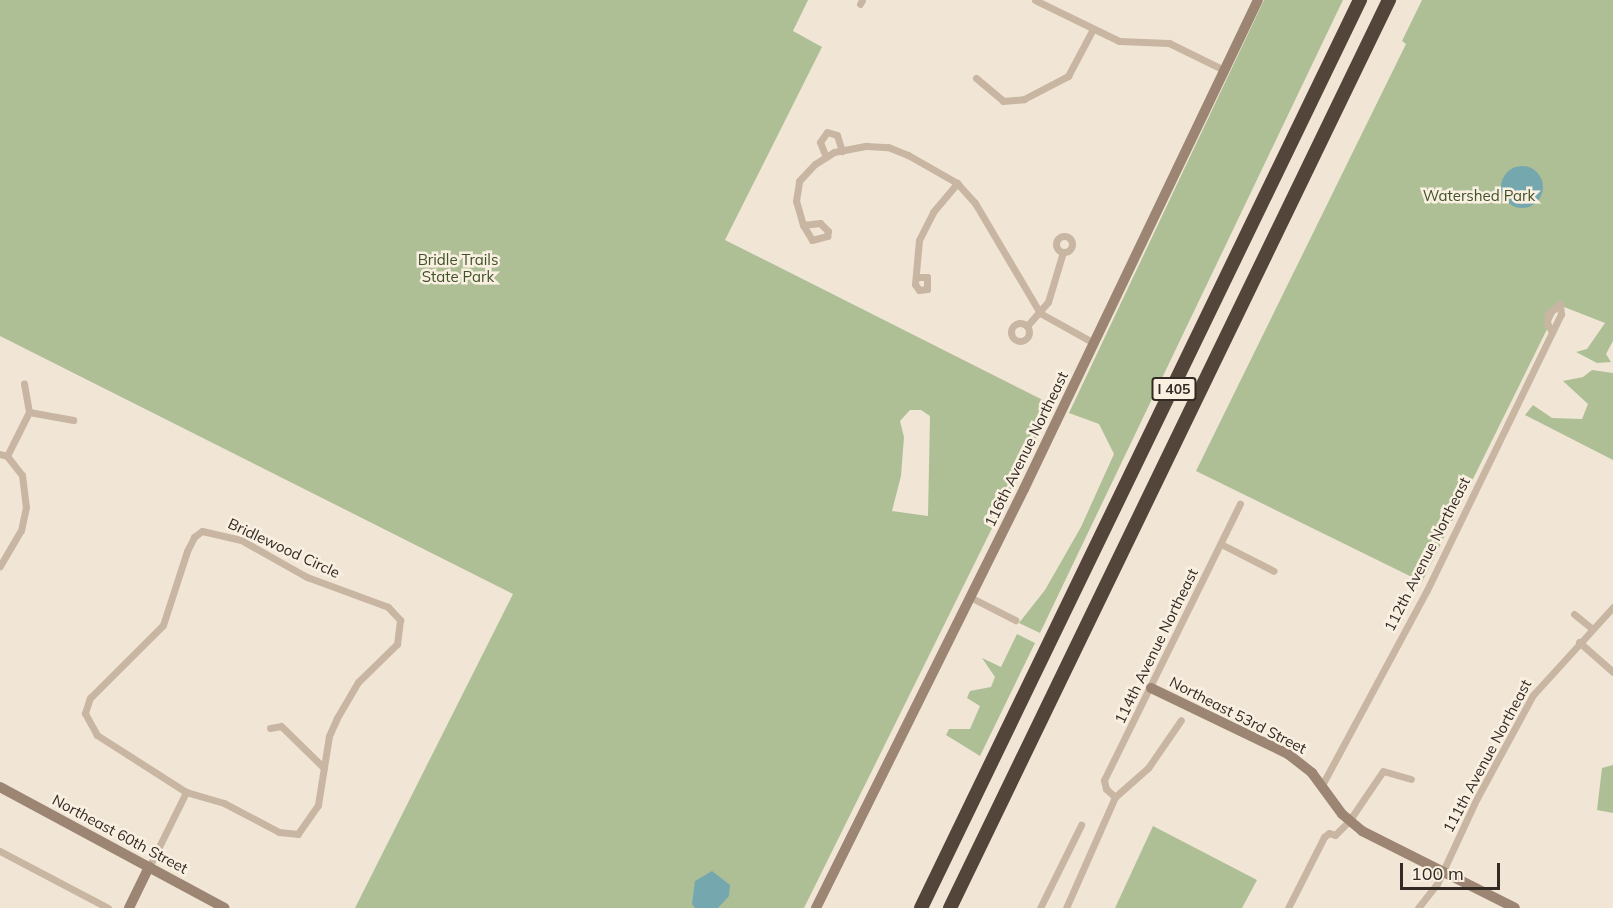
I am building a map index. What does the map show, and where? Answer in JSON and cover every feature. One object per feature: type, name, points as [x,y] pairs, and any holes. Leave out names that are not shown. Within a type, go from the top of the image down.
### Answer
[{"type":"highway","name":"I 405","points":[[921,908],[1360,0]]},
{"type":"highway","name":"I 405","points":[[950,908],[1389,0]]},
{"type":"street","points":[[1035,0],[1124,42],[1169,43],[1224,70]]},
{"type":"street","name":"116th Avenue Northeast","points":[[816,908],[1094,342],[1258,0]]},
{"type":"street","points":[[976,78],[1003,101],[1024,99],[1068,76],[1093,29]]},
{"type":"street","points":[[826,157],[820,139],[827,132],[837,135],[842,151]]},
{"type":"street","points":[[802,225],[796,201],[799,182],[826,157],[834,152],[888,147],[957,183],[975,203],[1040,313],[1094,342]]},
{"type":"street","points":[[917,277],[915,259],[924,227],[957,183]]},
{"type":"street","points":[[1026,326],[1040,313],[1056,284],[1063,252]]},
{"type":"street","name":"112th Avenue Northeast","points":[[1322,785],[1427,590],[1552,332]]},
{"type":"street","points":[[0,566],[21,530],[26,507],[22,475],[4,455],[29,412],[24,383]]},
{"type":"street","points":[[29,412],[73,420]]},
{"type":"street","name":"114th Avenue Northeast","points":[[1115,797],[1106,789],[1104,780],[1152,688],[1240,504]]},
{"type":"street","name":"Bridlewood Circle","points":[[202,531],[241,540],[307,577],[388,607],[400,620],[397,644],[345,701],[329,736],[324,768],[318,805],[298,834],[279,832],[224,803],[186,792],[97,735],[85,713],[90,698],[163,625],[190,544],[202,531]]},
{"type":"street","points":[[1221,544],[1274,571]]},
{"type":"street","points":[[969,597],[1015,620]]},
{"type":"street","name":"111th Avenue Northeast","points":[[1418,908],[1437,884],[1441,871],[1533,695],[1613,606]]},
{"type":"street","points":[[1574,614],[1591,628]]},
{"type":"street","points":[[1579,642],[1613,672]]},
{"type":"street","name":"Northeast 53rd Street","points":[[1152,688],[1287,754],[1322,785],[1348,821],[1515,908]]},
{"type":"street","points":[[1066,908],[1115,797],[1148,768],[1181,720]]},
{"type":"street","points":[[270,728],[281,726],[324,768]]},
{"type":"street","points":[[1288,908],[1324,837],[1329,833],[1335,835],[1348,821],[1383,771],[1412,779]]},
{"type":"street","name":"Northeast 60th Street","points":[[0,787],[225,908]]},
{"type":"street","points":[[129,908],[186,792]]},
{"type":"street","points":[[1040,908],[1081,825]]},
{"type":"street","points":[[0,851],[108,908]]},
{"type":"green space","name":"Bridle Trails State Park","points":[[0,0],[808,0],[793,31],[822,47],[725,240],[1053,405],[804,908],[355,908],[513,594],[0,336]],"holes":[[[910,410],[921,410],[930,416],[928,516],[892,511],[901,476],[904,437],[900,421]]]},
{"type":"green space","points":[[1264,0],[1343,0],[1040,633],[1019,623],[1045,590],[1081,527],[1114,454],[1099,424],[1069,413]]},
{"type":"green space","name":"Watershed Park","points":[[1422,0],[1613,0],[1613,341],[1606,354],[1611,362],[1597,363],[1576,352],[1587,349],[1605,323],[1559,305],[1422,582],[1196,471],[1406,44],[1402,41]]},
{"type":"green space","points":[[1592,370],[1613,373],[1613,460],[1525,415],[1533,405],[1552,418],[1582,419],[1588,404],[1563,381],[1583,377]]},
{"type":"green space","points":[[1017,634],[1035,643],[980,756],[946,735],[949,729],[970,729],[980,706],[967,698],[970,691],[991,687],[995,677],[982,658],[1001,667]]},
{"type":"green space","points":[[1613,765],[1613,813],[1597,810],[1602,768]]},
{"type":"green space","points":[[1153,826],[1257,880],[1242,908],[1115,908]]},
{"type":"water","points":[[1522,166],[1530,167],[1537,172],[1542,179],[1542,195],[1537,202],[1530,207],[1522,208],[1514,207],[1507,202],[1502,195],[1501,187],[1502,179],[1507,172],[1514,167]]},
{"type":"water","points":[[712,871],[730,885],[729,896],[718,908],[695,908],[692,904],[695,881]]}]
